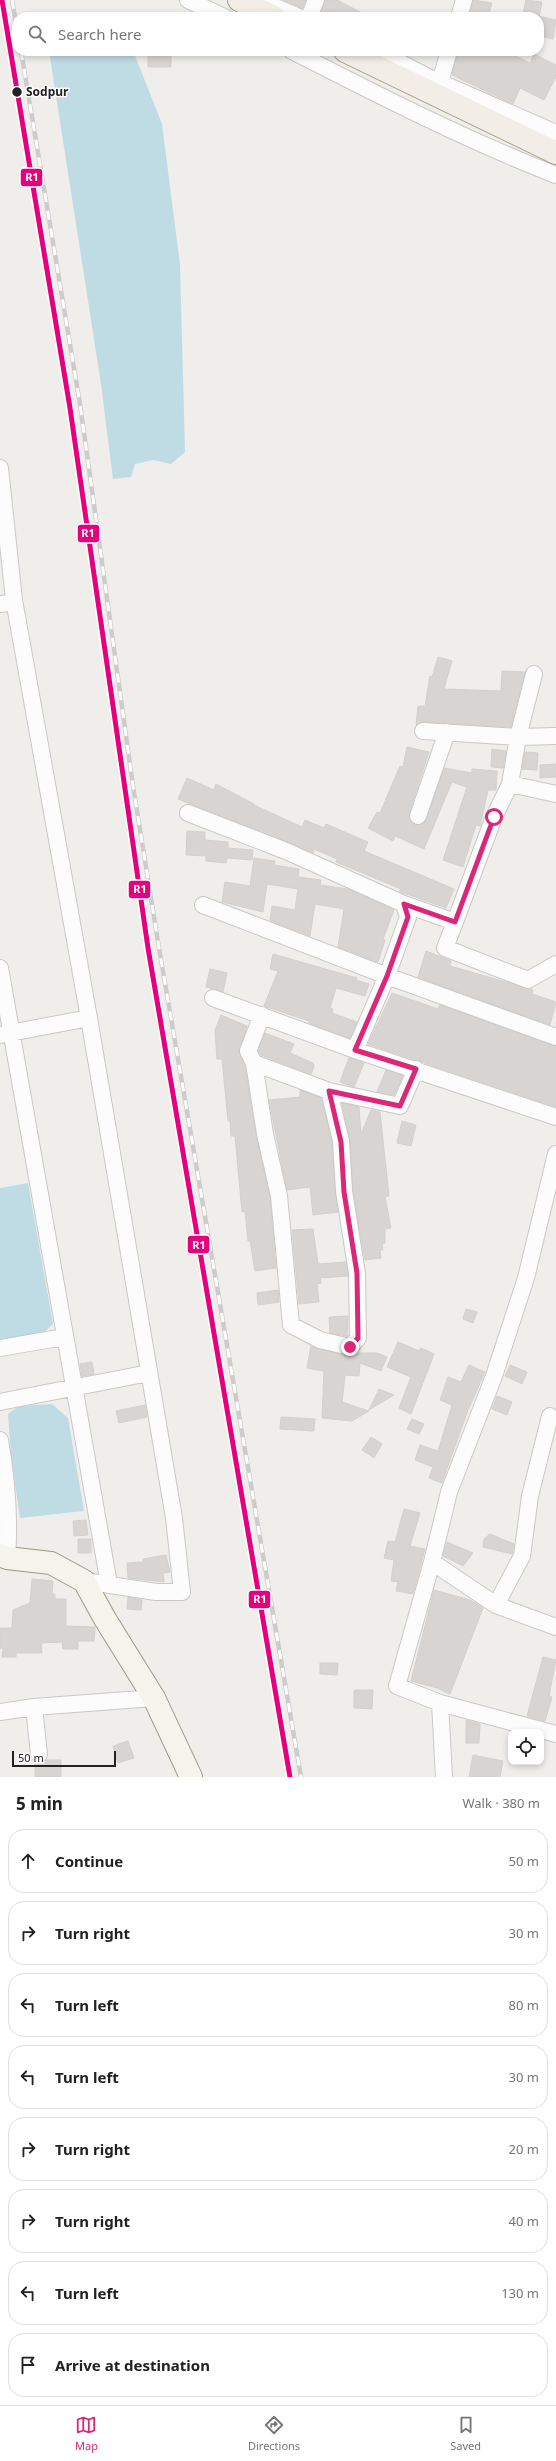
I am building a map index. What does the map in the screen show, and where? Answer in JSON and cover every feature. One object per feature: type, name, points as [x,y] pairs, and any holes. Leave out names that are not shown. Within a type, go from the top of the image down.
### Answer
[{"type":"main road","points":[[239,0],[264,12]]},
{"type":"main road","points":[[355,56],[556,153]]},
{"type":"street","points":[[188,0],[213,12]]},
{"type":"street","points":[[259,0],[287,12]]},
{"type":"street","points":[[311,12],[316,0]]},
{"type":"street","points":[[460,12],[464,0]]},
{"type":"street","points":[[302,56],[454,130],[556,175]]},
{"type":"street","points":[[388,56],[440,82],[556,133]]},
{"type":"street","points":[[440,82],[448,56]]},
{"type":"street","points":[[0,468],[7,602],[89,1018],[174,1518],[182,1592],[156,1592],[84,1580],[51,1563],[3,1557],[10,1524],[4,1496],[0,1440]]},
{"type":"street","points":[[534,674],[518,737],[510,784],[494,817],[445,948],[528,980],[556,964]]},
{"type":"street","points":[[423,730],[518,737],[556,736]]},
{"type":"street","points":[[418,816],[447,732]]},
{"type":"street","points":[[510,784],[556,794]]},
{"type":"street","points":[[188,813],[286,851],[404,904],[455,922]]},
{"type":"street","points":[[355,1050],[387,976],[408,917],[404,904]]},
{"type":"street","points":[[203,905],[387,976],[556,1037]]},
{"type":"street","points":[[0,968],[6,1034],[64,1337],[109,1584]]},
{"type":"street","points":[[213,998],[355,1050],[556,1116]]},
{"type":"street","points":[[262,1015],[248,1051],[254,1063],[265,1134],[279,1196],[291,1325],[320,1340],[350,1347],[358,1338],[357,1273],[344,1192],[341,1142],[329,1091]]},
{"type":"street","points":[[6,1034],[89,1018]]},
{"type":"street","points":[[254,1063],[329,1091],[400,1106],[416,1069]]},
{"type":"street","points":[[556,1154],[551,1194],[526,1278],[494,1376],[449,1492],[432,1562],[397,1686],[440,1703],[556,1734]]},
{"type":"street","points":[[0,1348],[64,1337]]},
{"type":"street","points":[[0,1402],[149,1373]]},
{"type":"street","points":[[496,1605],[522,1556],[530,1496],[550,1416]]},
{"type":"street","points":[[432,1562],[496,1605],[556,1627]]},
{"type":"street","points":[[84,1580],[105,1619],[154,1698],[191,1777]]},
{"type":"street","points":[[0,1712],[34,1707],[154,1698]]},
{"type":"street","points":[[440,1703],[448,1776]]},
{"type":"street","points":[[34,1707],[39,1754]]},
{"type":"water","points":[[50,56],[135,56],[162,124],[180,265],[185,452],[171,464],[153,460],[135,464],[131,477],[113,479],[101,384]]},
{"type":"water","points":[[28,1183],[53,1324],[41,1335],[0,1343],[0,1188]]},
{"type":"water","points":[[52,1404],[68,1418],[84,1511],[20,1518],[11,1456],[8,1414],[19,1406]]},
{"type":"building","points":[[284,0],[306,0],[302,8]]},
{"type":"building","points":[[325,0],[337,0],[360,12],[321,12]]},
{"type":"building","points":[[473,0],[492,3],[489,12],[470,12]]},
{"type":"building","points":[[526,0],[542,2],[540,12],[523,12]]},
{"type":"building","points":[[544,17],[556,20],[553,39],[544,37]]},
{"type":"building","points":[[148,56],[171,56],[171,67],[148,67]]},
{"type":"building","points":[[457,56],[515,56],[530,63],[533,56],[538,56],[556,65],[556,77],[544,100],[520,88],[513,104],[452,75]]},
{"type":"building","points":[[438,657],[452,661],[444,689],[501,691],[502,671],[525,672],[511,727],[424,722],[416,725],[418,706],[425,706],[430,676],[432,677]]},
{"type":"building","points":[[407,747],[429,752],[409,813],[411,822],[415,825],[424,823],[427,819],[444,768],[472,773],[472,769],[497,771],[496,790],[488,790],[480,826],[476,825],[463,867],[443,860],[467,787],[452,782],[424,849],[395,836],[393,841],[368,828],[377,812],[380,813],[400,766],[403,767]]},
{"type":"building","points":[[492,749],[506,751],[503,768],[491,767]]},
{"type":"building","points":[[525,752],[538,753],[537,770],[522,769]]},
{"type":"building","points":[[556,764],[556,777],[540,778],[540,765]]},
{"type":"building","points":[[187,778],[214,790],[216,784],[254,805],[302,827],[305,820],[324,828],[326,824],[368,842],[364,851],[454,889],[446,908],[401,892],[399,891],[401,889],[336,862],[337,859],[314,849],[313,853],[178,799]]},
{"type":"building","points":[[187,831],[205,832],[205,840],[228,842],[228,848],[253,850],[252,860],[227,858],[226,863],[206,861],[206,856],[186,855]]},
{"type":"building","points":[[254,858],[275,861],[274,865],[299,869],[298,877],[321,880],[320,885],[348,889],[394,910],[383,939],[385,940],[378,962],[338,947],[344,909],[315,904],[310,936],[270,921],[272,906],[295,910],[298,889],[267,884],[263,912],[222,902],[225,882],[250,886]]},
{"type":"building","points":[[426,951],[451,961],[450,966],[533,990],[532,994],[556,1002],[550,1025],[418,977]]},
{"type":"building","points":[[273,954],[357,978],[356,980],[369,984],[365,996],[336,988],[330,1008],[333,1009],[332,1013],[357,1022],[350,1038],[309,1023],[309,1021],[264,1006],[278,971],[270,969]]},
{"type":"building","points":[[210,969],[227,973],[223,992],[206,987]]},
{"type":"building","points":[[392,993],[438,1009],[440,1005],[556,1046],[556,1107],[368,1044]]},
{"type":"building","points":[[221,1015],[247,1026],[239,1052],[245,1066],[256,1136],[270,1197],[276,1268],[255,1271],[250,1241],[248,1241],[245,1211],[242,1212],[235,1136],[231,1136],[230,1121],[228,1121],[222,1059],[217,1059],[215,1030]]},
{"type":"building","points":[[265,1033],[294,1044],[290,1053],[313,1063],[314,1067],[311,1074],[261,1055],[258,1051]]},
{"type":"building","points":[[349,1058],[364,1063],[354,1087],[340,1082]]},
{"type":"building","points":[[386,1070],[403,1076],[394,1095],[377,1092]]},
{"type":"building","points":[[300,1090],[321,1098],[332,1142],[338,1212],[313,1215],[310,1187],[287,1190],[269,1100],[300,1097]]},
{"type":"building","points":[[342,1103],[359,1107],[361,1134],[371,1110],[380,1112],[389,1196],[385,1197],[391,1228],[385,1229],[385,1243],[382,1244],[383,1250],[380,1250],[381,1258],[365,1260],[353,1190],[350,1140]]},
{"type":"building","points":[[402,1121],[416,1125],[411,1146],[397,1143]]},
{"type":"building","points":[[313,1229],[318,1264],[346,1262],[348,1276],[320,1278],[321,1283],[317,1284],[319,1302],[299,1304],[292,1230]]},
{"type":"building","points":[[278,1290],[279,1302],[258,1305],[257,1293]]},
{"type":"building","points":[[466,1309],[477,1312],[473,1323],[463,1319]]},
{"type":"building","points":[[348,1316],[347,1336],[330,1333],[329,1317]]},
{"type":"building","points":[[398,1342],[419,1351],[421,1348],[434,1354],[411,1414],[399,1408],[411,1377],[387,1367]]},
{"type":"building","points":[[311,1346],[348,1356],[358,1353],[377,1353],[387,1357],[381,1371],[360,1363],[359,1376],[345,1375],[342,1402],[369,1411],[352,1421],[322,1418],[324,1371],[307,1368]]},
{"type":"building","points":[[92,1362],[94,1374],[82,1376],[80,1364]]},
{"type":"building","points":[[469,1365],[485,1372],[468,1410],[442,1483],[429,1478],[433,1467],[415,1460],[420,1445],[438,1451],[452,1405],[440,1400],[448,1377],[461,1382]]},
{"type":"building","points":[[510,1365],[527,1372],[522,1384],[505,1376]]},
{"type":"building","points":[[379,1389],[394,1395],[369,1410]]},
{"type":"building","points":[[497,1396],[512,1402],[507,1415],[492,1409]]},
{"type":"building","points":[[145,1405],[147,1417],[119,1423],[116,1411]]},
{"type":"building","points":[[281,1417],[315,1419],[314,1431],[280,1429]]},
{"type":"building","points":[[412,1419],[424,1424],[419,1434],[407,1429]]},
{"type":"building","points":[[371,1437],[382,1444],[374,1458],[362,1450]]},
{"type":"building","points":[[404,1509],[420,1513],[410,1546],[425,1549],[413,1594],[396,1591],[398,1582],[391,1581],[394,1560],[384,1558],[388,1541],[395,1542]]},
{"type":"building","points":[[86,1520],[88,1535],[74,1536],[73,1521]]},
{"type":"building","points":[[490,1534],[514,1544],[512,1554],[483,1547],[484,1539]]},
{"type":"building","points":[[78,1539],[91,1539],[91,1553],[78,1553]]},
{"type":"building","points":[[447,1542],[473,1553],[463,1566],[443,1556]]},
{"type":"building","points":[[166,1555],[170,1572],[163,1573],[164,1582],[128,1578],[127,1563],[143,1562],[143,1559]]},
{"type":"building","points":[[32,1579],[53,1581],[52,1594],[55,1594],[55,1599],[66,1599],[66,1626],[95,1627],[94,1641],[78,1641],[78,1649],[63,1649],[62,1642],[41,1643],[42,1653],[16,1653],[16,1657],[2,1657],[3,1648],[0,1648],[0,1628],[12,1628],[13,1610],[30,1603]]},
{"type":"building","points":[[434,1590],[470,1600],[483,1608],[450,1694],[437,1688],[411,1681]]},
{"type":"building","points":[[128,1597],[142,1600],[141,1610],[127,1609]]},
{"type":"building","points":[[543,1657],[556,1660],[549,1696],[552,1697],[545,1721],[527,1716]]},
{"type":"building","points":[[320,1663],[338,1663],[337,1675],[320,1674]]},
{"type":"building","points":[[354,1690],[373,1690],[372,1709],[354,1708]]},
{"type":"building","points":[[466,1720],[480,1724],[479,1743],[466,1743]]},
{"type":"building","points":[[128,1741],[134,1758],[118,1763],[113,1746]]},
{"type":"building","points":[[473,1755],[503,1761],[500,1777],[469,1777]]},
{"type":"building","points":[[46,1760],[61,1760],[61,1777],[35,1777],[35,1763],[40,1763]]},
{"type":"railway","points":[[2,0],[70,408],[148,948],[290,1777]]},
{"type":"railway","points":[[12,0],[14,12]]},
{"type":"railway","points":[[22,56],[80,404],[133,786],[159,948],[301,1777]]},
{"type":"transit line","name":"R1","points":[[2,0],[70,408],[148,948],[290,1777]]},
{"type":"place","name":"Sodpur","points":[[17,92]]},
{"type":"route","points":[[350,1347],[358,1338],[359,1316],[357,1273],[344,1192],[341,1142],[329,1091],[400,1106],[416,1069],[355,1050],[387,976],[408,917],[404,904],[455,922],[494,817]]}]
